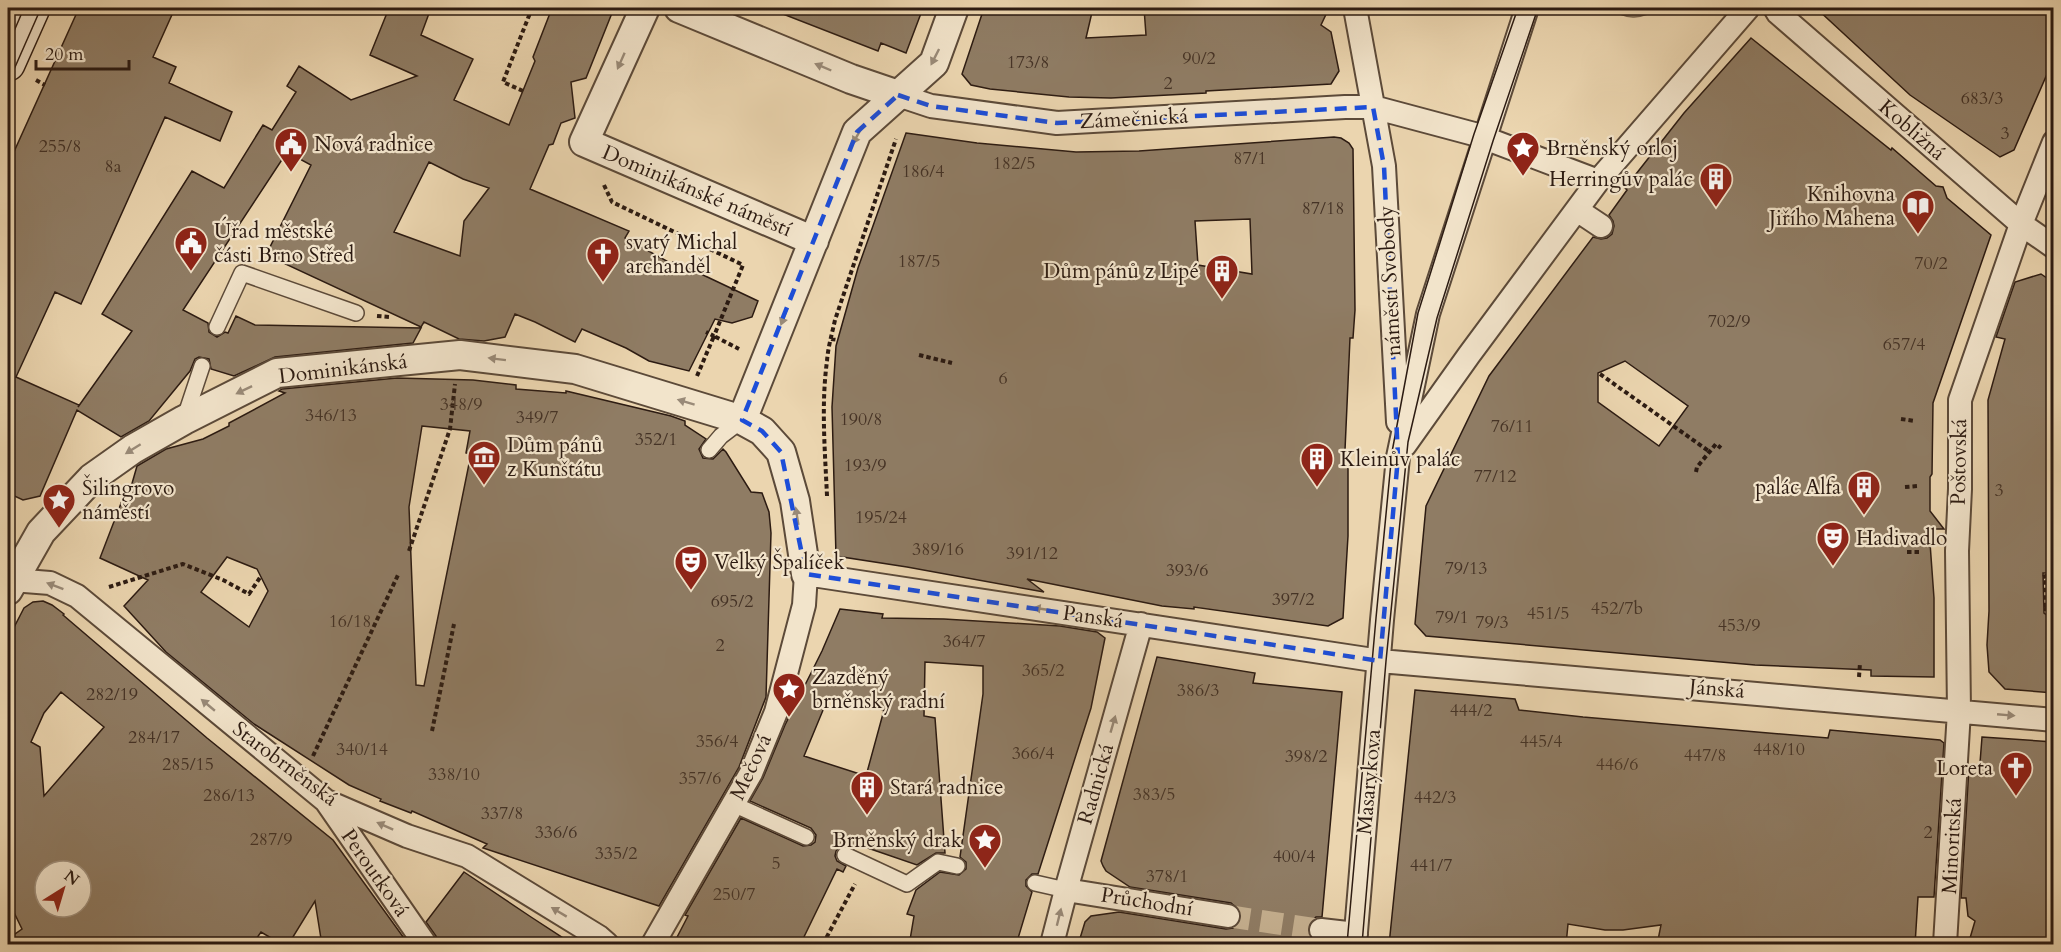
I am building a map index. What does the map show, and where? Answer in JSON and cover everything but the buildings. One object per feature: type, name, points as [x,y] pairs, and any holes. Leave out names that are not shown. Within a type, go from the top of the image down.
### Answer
[{"type":"main road","points":[[8,64],[33,8]]},
{"type":"street","name":"Dominikánské náměstí","points":[[645,8],[584,142],[814,240]]},
{"type":"street","points":[[679,8],[850,79],[911,99]]},
{"type":"street","name":"Dominikánské náměstí","points":[[742,420],[857,132],[911,99],[934,63],[954,8]]},
{"type":"street","name":"náměstí Svobody","points":[[1355,8],[1384,166],[1398,457]]},
{"type":"street","name":"náměstí Svobody","points":[[1382,620],[1398,457],[1428,314],[1527,8]]},
{"type":"street","name":"náměstí Svobody","points":[[1398,457],[1463,364],[1598,182],[1748,8]]},
{"type":"street","name":"Kobližná","points":[[1775,8],[2021,224],[2054,247]]},
{"type":"street","name":"Zámečnická","points":[[911,99],[931,106],[1057,123],[1373,107]]},
{"type":"street","points":[[1373,107],[1485,137],[1598,182]]},
{"type":"street","name":"Poštovská","points":[[1959,711],[1957,551],[1960,400],[2021,224],[2054,142]]},
{"type":"street","points":[[1577,210],[1601,226]]},
{"type":"street","name":"Dominikánská","points":[[9,583],[41,532],[92,478],[133,449],[184,420],[277,374],[460,355],[575,369],[742,420]]},
{"type":"street","points":[[742,420],[762,431],[781,452],[795,501],[806,574]]},
{"type":"street","name":"Panská","points":[[806,574],[1380,661]]},
{"type":"street","name":"Mečová","points":[[653,945],[751,773],[776,712],[804,605],[806,574]]},
{"type":"street","name":"Starobrněnská","points":[[9,583],[50,584],[77,596],[326,801],[407,836],[467,856],[599,937],[607,945]]},
{"type":"street","name":"Masarykova","points":[[1356,939],[1382,620]]},
{"type":"street","name":"Radnická","points":[[1052,945],[1141,624]]},
{"type":"street","name":"Jánská","points":[[1380,661],[2054,720]]},
{"type":"street","name":"Minoritská","points":[[1945,945],[1959,711]]},
{"type":"street","name":"Peroutková","points":[[326,801],[425,945]]},
{"type":"street","name":"Průchodní","points":[[1066,890],[1228,916]]},
{"type":"street","points":[[1321,930],[1356,939]]},
{"type":"lane","points":[[217,327],[242,273],[356,313]]},
{"type":"lane","points":[[184,420],[202,366]]},
{"type":"lane","points":[[709,450],[721,436],[742,420]]},
{"type":"lane","points":[[734,804],[806,837]]},
{"type":"lane","points":[[844,855],[907,884],[938,862],[957,866]]},
{"type":"lane","points":[[1035,883],[1066,890]]},
{"type":"path","points":[[523,91],[502,82],[532,8]]},
{"type":"path","points":[[36,80],[45,85]]},
{"type":"path","points":[[827,506],[824,400],[831,339],[835,320],[876,197],[911,99]]},
{"type":"path","points":[[584,142],[612,202],[743,265],[702,364]]},
{"type":"path","points":[[876,197],[883,199]]},
{"type":"path","points":[[706,332],[745,352]]},
{"type":"path","points":[[831,339],[838,340]]},
{"type":"path","points":[[919,355],[952,363]]},
{"type":"path","points":[[1600,374],[1710,452]]},
{"type":"path","points":[[409,551],[450,429],[455,380]]},
{"type":"path","points":[[1901,419],[1915,421]]},
{"type":"path","points":[[1696,472],[1697,467],[1716,444],[1721,448]]},
{"type":"path","points":[[1905,487],[1918,486]]},
{"type":"path","points":[[1907,552],[1919,552]]},
{"type":"path","points":[[138,579],[183,564],[223,580],[249,594],[261,576]]},
{"type":"path","points":[[312,757],[398,575]]},
{"type":"path","points":[[2043,577],[2046,576],[2045,609],[2054,610]]},
{"type":"path","points":[[432,731],[453,624]]},
{"type":"path","points":[[824,945],[865,865]]},
{"type":"highlighted area","points":[[898,95],[931,106],[1057,123],[1373,107],[1384,166],[1398,457],[1380,661],[806,574],[781,452],[762,431],[742,420],[857,132]]},
{"type":"shaded area","points":[[1609,8],[1657,8],[1645,15],[1633,17]]},
{"type":"tunnel","points":[[1228,916],[1321,930]]},
{"type":"tram line","points":[[8,45],[24,8]]},
{"type":"tram line","points":[[8,83],[41,8]]},
{"type":"tram line","points":[[1347,944],[1392,452],[1418,313],[1474,134],[1518,8]]},
{"type":"tram line","points":[[1362,944],[1386,661],[1408,442],[1437,318],[1538,8]]},
{"type":"place","name":"Nová radnice","points":[[291,173]]},
{"type":"place","name":"Brněnský orloj","points":[[1523,177]]},
{"type":"place","name":"Herringův palác","points":[[1716,208]]},
{"type":"place","name":"Knihovna Jiřího Mahena","points":[[1918,235]]},
{"type":"place","name":"Úřad městské části Brno Střed","points":[[191,272]]},
{"type":"place","name":"svatý Michal archanděl","points":[[603,283]]},
{"type":"place","name":"Dům pánů z Lipé","points":[[1222,300]]},
{"type":"place","name":"Dům pánů z Kunštátu","points":[[484,486]]},
{"type":"place","name":"Kleinův palác","points":[[1317,488]]},
{"type":"place","name":"palác Alfa","points":[[1864,516]]},
{"type":"place","name":"Šilingrovo náměstí","points":[[59,529]]},
{"type":"place","name":"Hadivadlo","points":[[1833,567]]},
{"type":"place","name":"Velký Špalíček","points":[[691,591]]},
{"type":"place","name":"Zazděný brněnský radní","points":[[789,718]]},
{"type":"place","name":"Loreta","points":[[2016,797]]},
{"type":"place","name":"Stará radnice","points":[[867,816]]},
{"type":"place","name":"Brněnský drak","points":[[985,869]]}]
